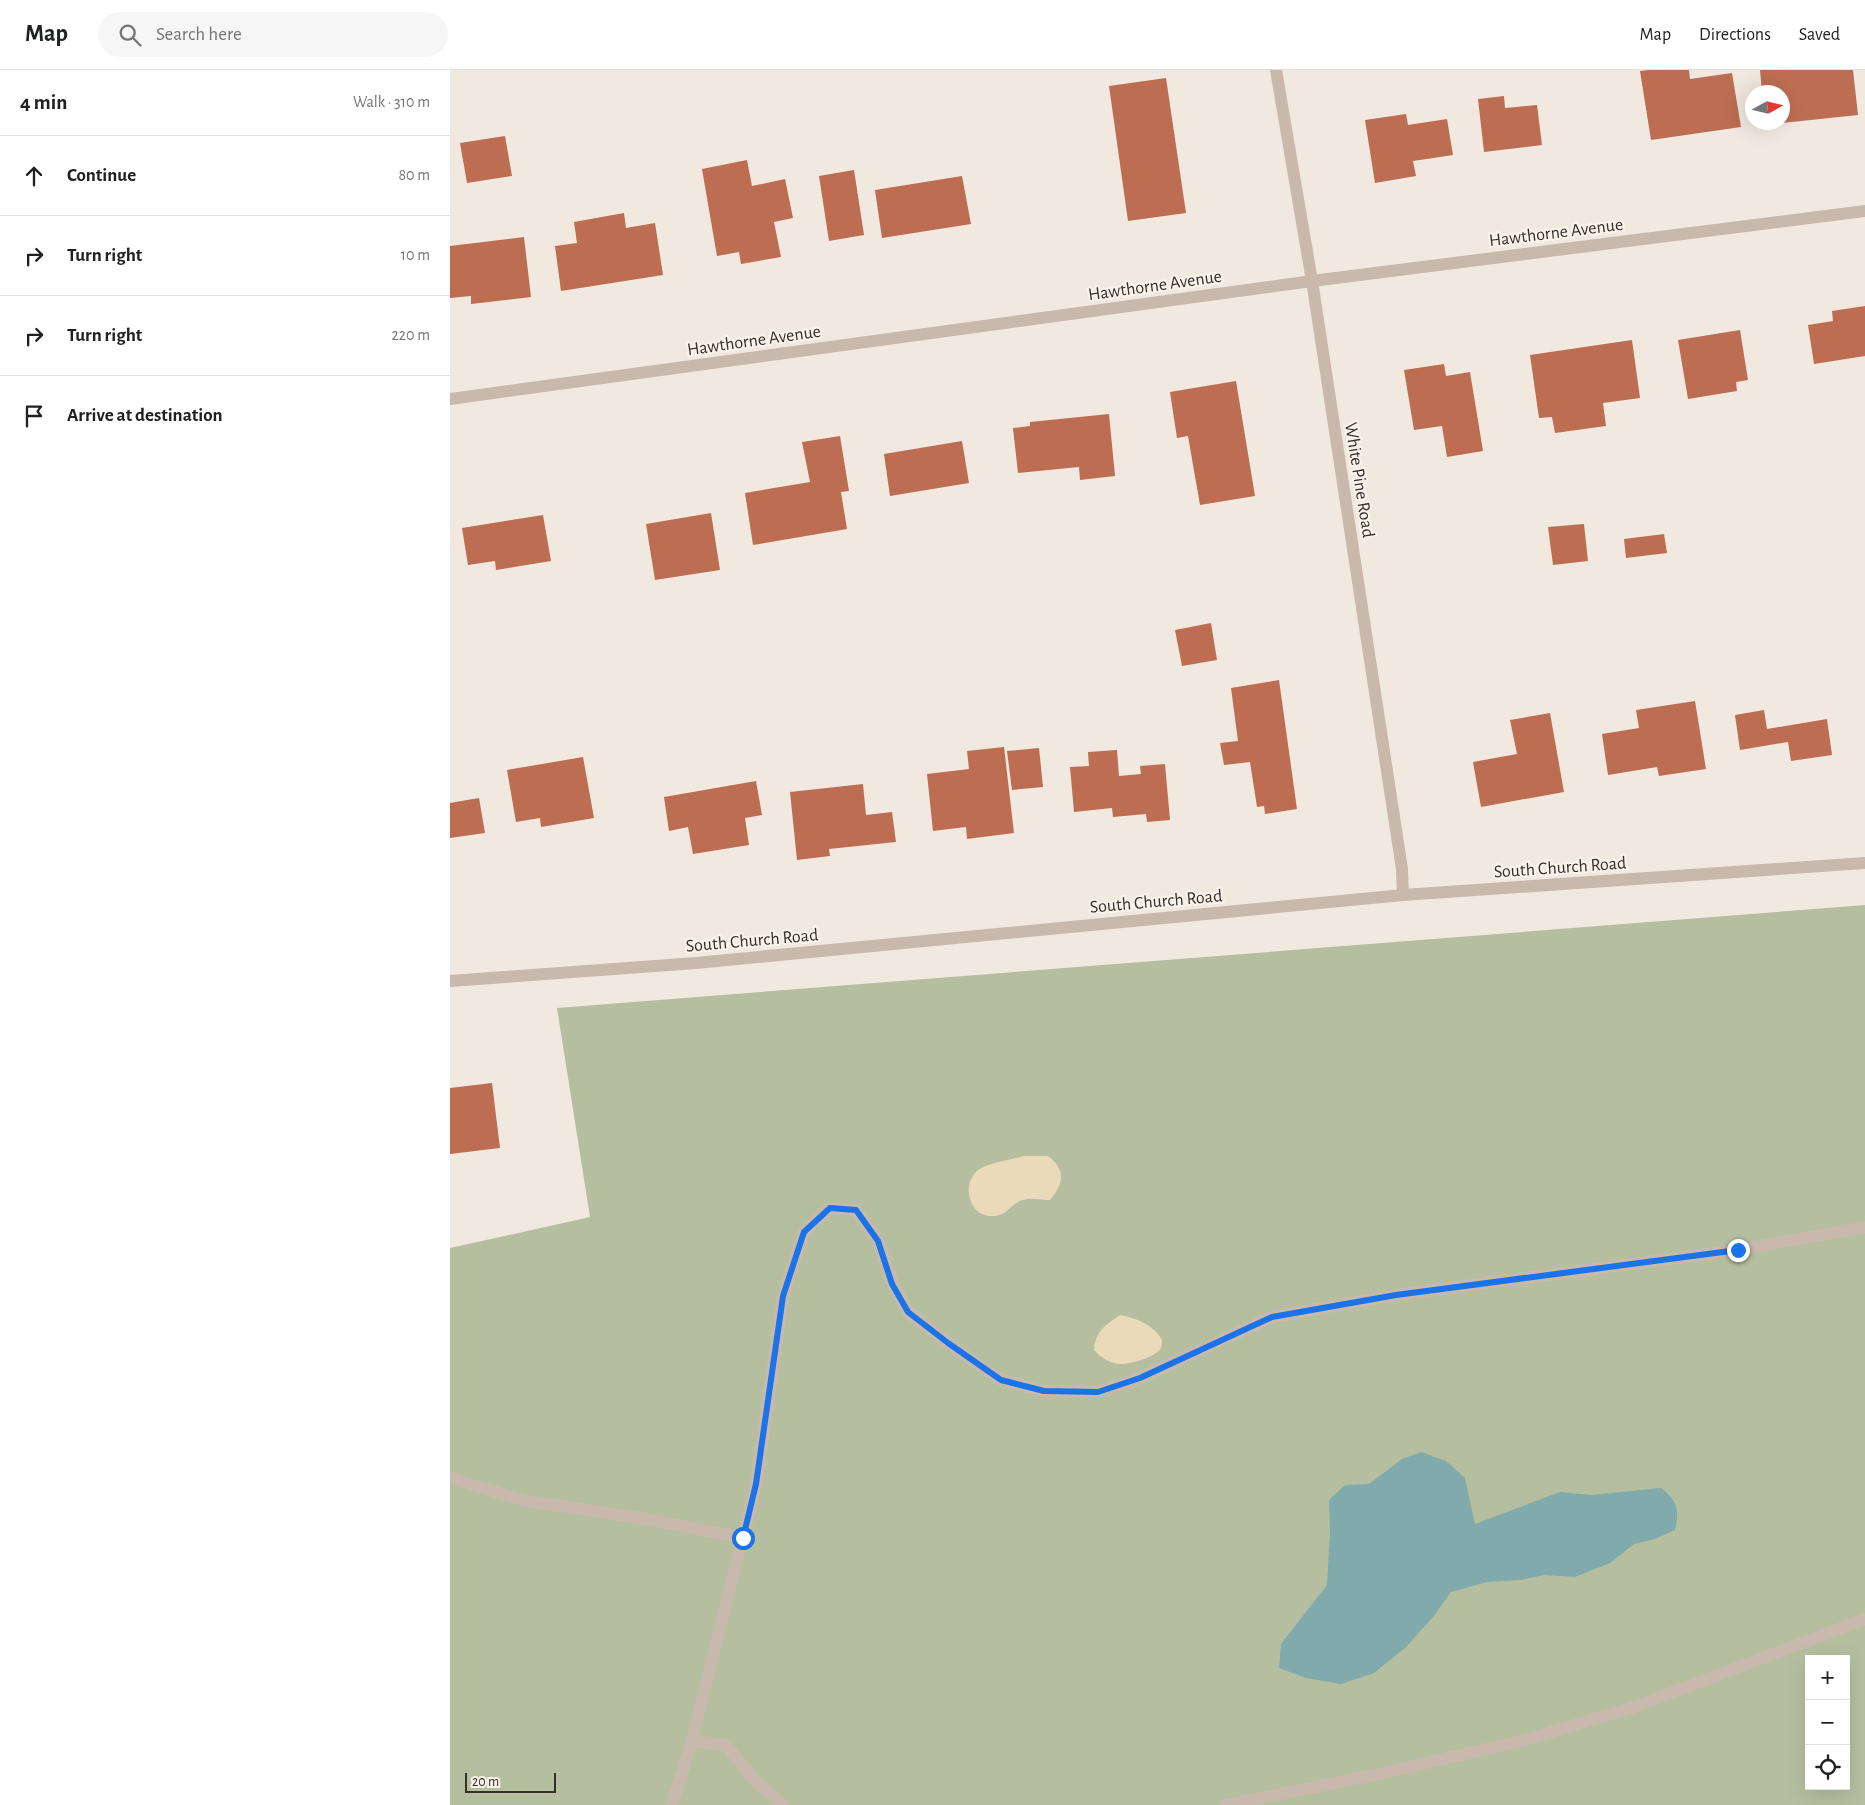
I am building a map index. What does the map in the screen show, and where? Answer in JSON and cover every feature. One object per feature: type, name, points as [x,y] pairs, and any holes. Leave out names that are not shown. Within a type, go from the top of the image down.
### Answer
[{"type":"street","name":"White Pine Road","points":[[1276,70],[1312,281],[1402,869],[1403,895]]},
{"type":"street","name":"Hawthorne Avenue","points":[[450,399],[1312,281],[1865,211]]},
{"type":"street","name":"South Church Road","points":[[450,981],[706,962],[1403,895],[1865,863]]},
{"type":"street","points":[[672,1805],[692,1740],[756,1484],[783,1296],[804,1232],[830,1208],[856,1210],[878,1241],[892,1284],[908,1312],[1001,1380],[1044,1391],[1098,1392],[1140,1378],[1272,1317],[1396,1295],[1738,1250],[1865,1227]]},
{"type":"street","points":[[450,1478],[526,1501],[641,1518],[743,1538]]},
{"type":"street","points":[[1226,1805],[1374,1775],[1525,1740],[1634,1707],[1865,1619]]},
{"type":"street","points":[[692,1740],[727,1746],[755,1781],[783,1805]]},
{"type":"green space","points":[[1865,905],[1865,1805],[450,1805],[450,1248],[590,1217],[557,1008]]},
{"type":"sand","points":[[1024,1156],[1048,1156],[1058,1166],[1061,1177],[1060,1182],[1050,1200],[1026,1199],[996,1216],[990,1216],[977,1211],[970,1199],[969,1192],[969,1185],[976,1172],[992,1164]]},
{"type":"sand","points":[[1120,1315],[1138,1320],[1154,1330],[1162,1340],[1161,1348],[1143,1359],[1121,1364],[1103,1358],[1096,1353],[1094,1350],[1096,1338],[1105,1326]]},
{"type":"water","points":[[1421,1452],[1446,1461],[1465,1478],[1475,1524],[1560,1492],[1592,1495],[1661,1488],[1671,1497],[1676,1506],[1675,1530],[1655,1539],[1634,1544],[1610,1563],[1575,1577],[1544,1575],[1521,1580],[1487,1582],[1451,1592],[1433,1617],[1406,1647],[1374,1673],[1341,1684],[1306,1678],[1279,1668],[1281,1644],[1327,1585],[1330,1531],[1329,1500],[1345,1485],[1369,1484],[1402,1459]]},
{"type":"building","points":[[1689,70],[1690,79],[1732,73],[1741,127],[1651,140],[1640,71]]},
{"type":"building","points":[[1760,70],[1853,70],[1858,115],[1790,122],[1790,85],[1761,85]]},
{"type":"building","points":[[1166,78],[1186,213],[1128,221],[1109,86]]},
{"type":"building","points":[[1504,96],[1505,108],[1537,105],[1542,145],[1484,152],[1478,99]]},
{"type":"building","points":[[1406,114],[1408,125],[1447,119],[1453,155],[1413,161],[1416,176],[1375,183],[1365,120]]},
{"type":"building","points":[[505,136],[512,176],[467,183],[460,143]]},
{"type":"building","points":[[747,160],[752,186],[785,179],[793,218],[774,222],[781,257],[741,264],[739,252],[717,256],[702,169]]},
{"type":"building","points":[[854,170],[864,235],[829,241],[819,176]]},
{"type":"building","points":[[962,176],[971,224],[882,238],[875,190]]},
{"type":"building","points":[[624,213],[626,228],[655,223],[663,275],[561,291],[555,246],[577,243],[574,222]]},
{"type":"building","points":[[524,237],[531,297],[471,304],[471,296],[450,298],[450,246]]},
{"type":"building","points":[[1865,306],[1865,356],[1814,364],[1808,325],[1833,321],[1832,311]]},
{"type":"building","points":[[1740,330],[1748,380],[1736,382],[1737,391],[1688,399],[1678,340]]},
{"type":"building","points":[[1632,340],[1640,398],[1603,403],[1606,426],[1555,433],[1552,417],[1539,418],[1530,355]]},
{"type":"building","points":[[1444,364],[1446,376],[1470,372],[1483,451],[1447,457],[1442,426],[1414,430],[1404,370]]},
{"type":"building","points":[[1236,381],[1255,496],[1200,505],[1188,436],[1177,438],[1170,392]]},
{"type":"building","points":[[1109,414],[1115,476],[1080,480],[1079,467],[1018,473],[1013,428],[1030,426],[1030,422]]},
{"type":"building","points":[[840,436],[849,491],[841,492],[847,529],[753,545],[745,493],[810,482],[802,442]]},
{"type":"building","points":[[962,441],[969,483],[890,496],[884,454]]},
{"type":"building","points":[[711,513],[720,570],[655,580],[646,524]]},
{"type":"building","points":[[543,515],[551,561],[496,570],[495,561],[468,565],[462,528]]},
{"type":"building","points":[[1584,524],[1588,561],[1553,565],[1548,527]]},
{"type":"building","points":[[1664,534],[1667,553],[1626,558],[1624,539]]},
{"type":"building","points":[[1211,623],[1217,660],[1182,666],[1175,630]]},
{"type":"building","points":[[1279,680],[1297,809],[1265,814],[1264,806],[1257,807],[1250,762],[1224,765],[1220,743],[1238,741],[1231,688]]},
{"type":"building","points":[[1695,701],[1706,769],[1659,776],[1657,767],[1608,775],[1602,734],[1639,728],[1636,710]]},
{"type":"building","points":[[1764,710],[1767,729],[1827,719],[1832,755],[1791,761],[1788,742],[1740,750],[1735,715]]},
{"type":"building","points":[[1550,713],[1564,792],[1481,807],[1473,762],[1517,754],[1510,720]]},
{"type":"building","points":[[1004,747],[1014,833],[967,839],[966,827],[933,831],[927,774],[969,769],[967,751]]},
{"type":"building","points":[[1039,748],[1043,787],[1012,790],[1007,751]]},
{"type":"building","points":[[1117,750],[1119,776],[1141,774],[1140,766],[1165,764],[1170,820],[1147,822],[1146,814],[1113,817],[1112,808],[1074,812],[1070,767],[1089,766],[1088,752]]},
{"type":"building","points":[[583,757],[594,818],[541,827],[540,818],[516,822],[507,770]]},
{"type":"building","points":[[756,781],[762,815],[745,818],[749,845],[693,854],[688,827],[669,831],[664,797]]},
{"type":"building","points":[[863,784],[866,815],[892,812],[896,842],[829,849],[830,856],[797,860],[790,792]]},
{"type":"building","points":[[479,798],[485,833],[450,838],[450,803]]},
{"type":"building","points":[[492,1083],[500,1148],[450,1154],[450,1088]]},
{"type":"route","points":[[743,1538],[756,1484],[783,1296],[804,1232],[830,1208],[856,1210],[878,1241],[892,1284],[908,1312],[1001,1380],[1044,1391],[1098,1392],[1140,1378],[1272,1317],[1396,1295],[1738,1250]]}]
